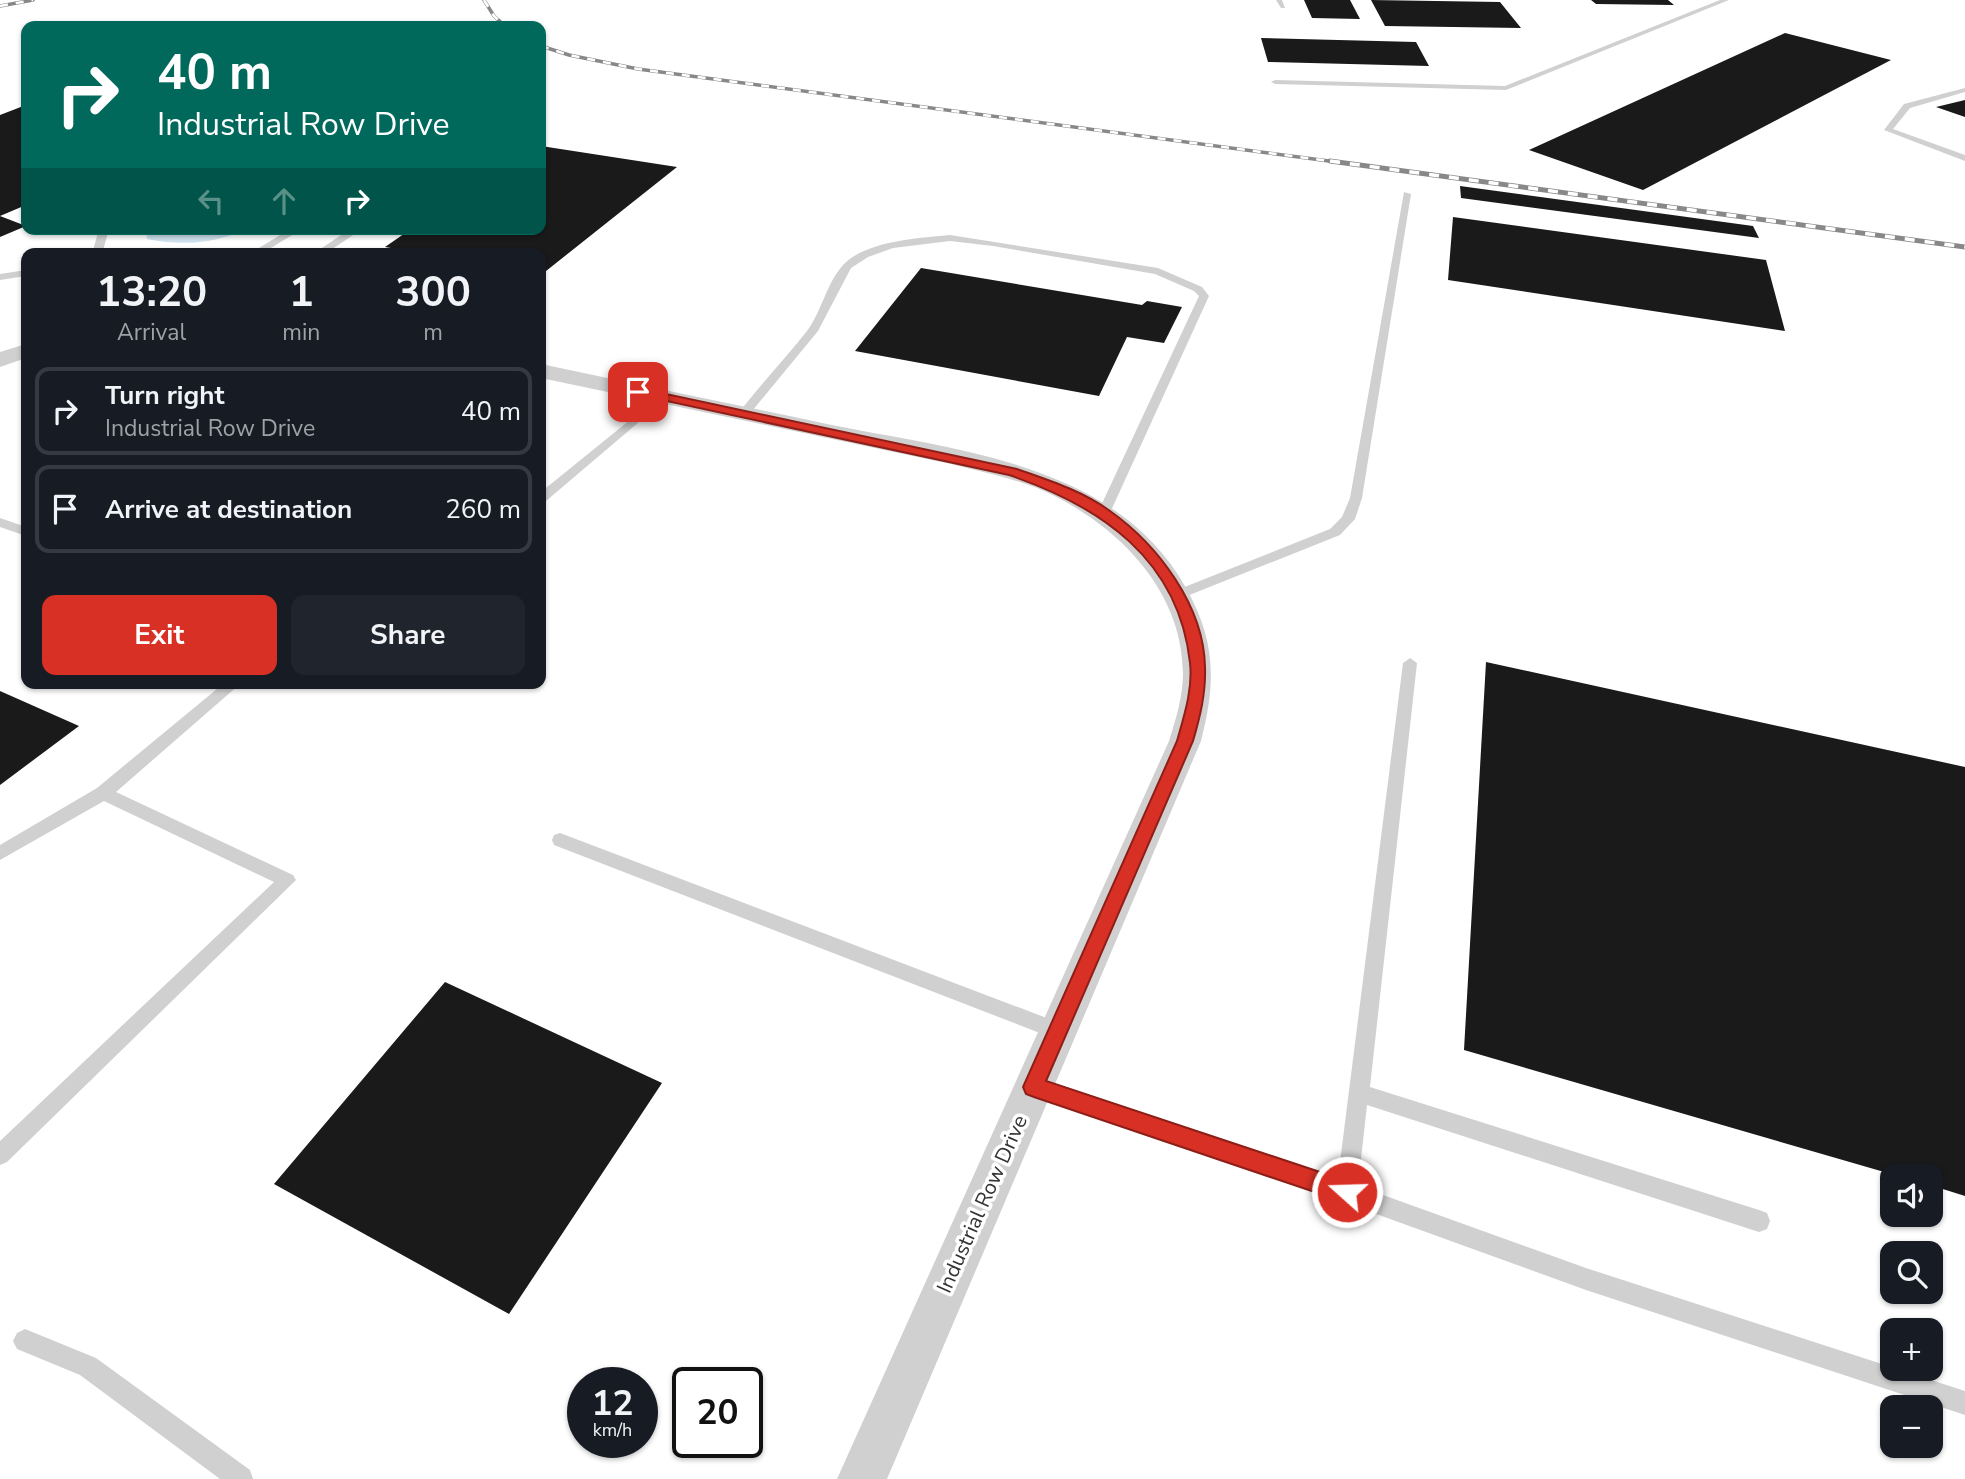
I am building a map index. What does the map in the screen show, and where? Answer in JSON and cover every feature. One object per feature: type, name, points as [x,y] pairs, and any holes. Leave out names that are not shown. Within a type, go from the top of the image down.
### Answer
[{"type":"street","points":[[0,360],[21,352]]},
{"type":"street","name":"Industrial Row Drive","points":[[546,372],[1012,472],[1051,485],[1104,512],[1133,536],[1158,564],[1177,595],[1191,629],[1198,665],[1196,702],[1185,741],[862,1479]]},
{"type":"lane","points":[[1275,82],[1506,88],[1726,0]]},
{"type":"lane","points":[[1965,90],[1907,106],[1888,130],[1965,158]]},
{"type":"lane","points":[[1177,595],[1311,543],[1335,532],[1348,519],[1356,498],[1407,194]]},
{"type":"lane","points":[[264,248],[287,235]]},
{"type":"lane","points":[[327,248],[348,235]]},
{"type":"lane","points":[[744,414],[814,330],[847,265],[865,255],[913,241],[950,238],[1158,271],[1198,289],[1204,296],[1104,512]]},
{"type":"lane","points":[[0,277],[21,274]]},
{"type":"lane","points":[[546,494],[662,397]]},
{"type":"lane","points":[[0,522],[21,530]]},
{"type":"lane","points":[[1347,1192],[1410,663]]},
{"type":"lane","points":[[0,853],[103,793],[227,689]]},
{"type":"lane","points":[[0,1155],[287,880],[103,793]]},
{"type":"lane","points":[[560,840],[1058,1031]]},
{"type":"lane","points":[[1034,1087],[1347,1192],[1587,1279],[1965,1403]]},
{"type":"lane","points":[[1359,1093],[1759,1222]]},
{"type":"lane","points":[[25,1341],[88,1366],[241,1479]]},
{"type":"water","points":[[147,235],[230,235],[210,241],[185,243],[147,239]]},
{"type":"building","points":[[1304,0],[1350,0],[1360,19],[1312,18]]},
{"type":"building","points":[[1371,0],[1500,2],[1521,28],[1385,26]]},
{"type":"building","points":[[1591,0],[1668,0],[1674,5],[1596,4]]},
{"type":"building","points":[[1785,33],[1891,60],[1643,190],[1529,150]]},
{"type":"building","points":[[1261,38],[1416,42],[1429,66],[1268,62]]},
{"type":"building","points":[[1965,100],[1965,117],[1936,107]]},
{"type":"building","points":[[21,107],[21,207],[0,216],[0,115]]},
{"type":"building","points":[[546,147],[677,167],[546,271],[546,248],[385,247],[402,235],[546,235]]},
{"type":"building","points":[[1460,186],[1753,226],[1759,238],[1461,198]]},
{"type":"building","points":[[0,216],[21,224],[21,228],[0,237]]},
{"type":"building","points":[[1453,217],[1766,260],[1785,331],[1448,280]]},
{"type":"building","points":[[921,268],[1142,305],[1147,301],[1182,307],[1164,343],[1127,337],[1099,396],[855,351]]},
{"type":"building","points":[[1486,662],[1965,767],[1965,1196],[1943,1189],[1943,1164],[1880,1164],[1880,1171],[1464,1050]]},
{"type":"building","points":[[0,691],[79,726],[0,785]]},
{"type":"building","points":[[445,982],[662,1083],[509,1314],[274,1184]]},
{"type":"railway","points":[[0,6],[33,0]]},
{"type":"railway","points":[[484,0],[500,21]]},
{"type":"railway","points":[[546,48],[638,69],[1344,163]]},
{"type":"railway","points":[[1330,161],[1965,247]]},
{"type":"route","points":[[638,392],[1012,472],[1051,485],[1104,512],[1133,536],[1158,564],[1177,595],[1191,629],[1198,665],[1196,702],[1185,741],[1034,1087],[1347,1192]]}]
